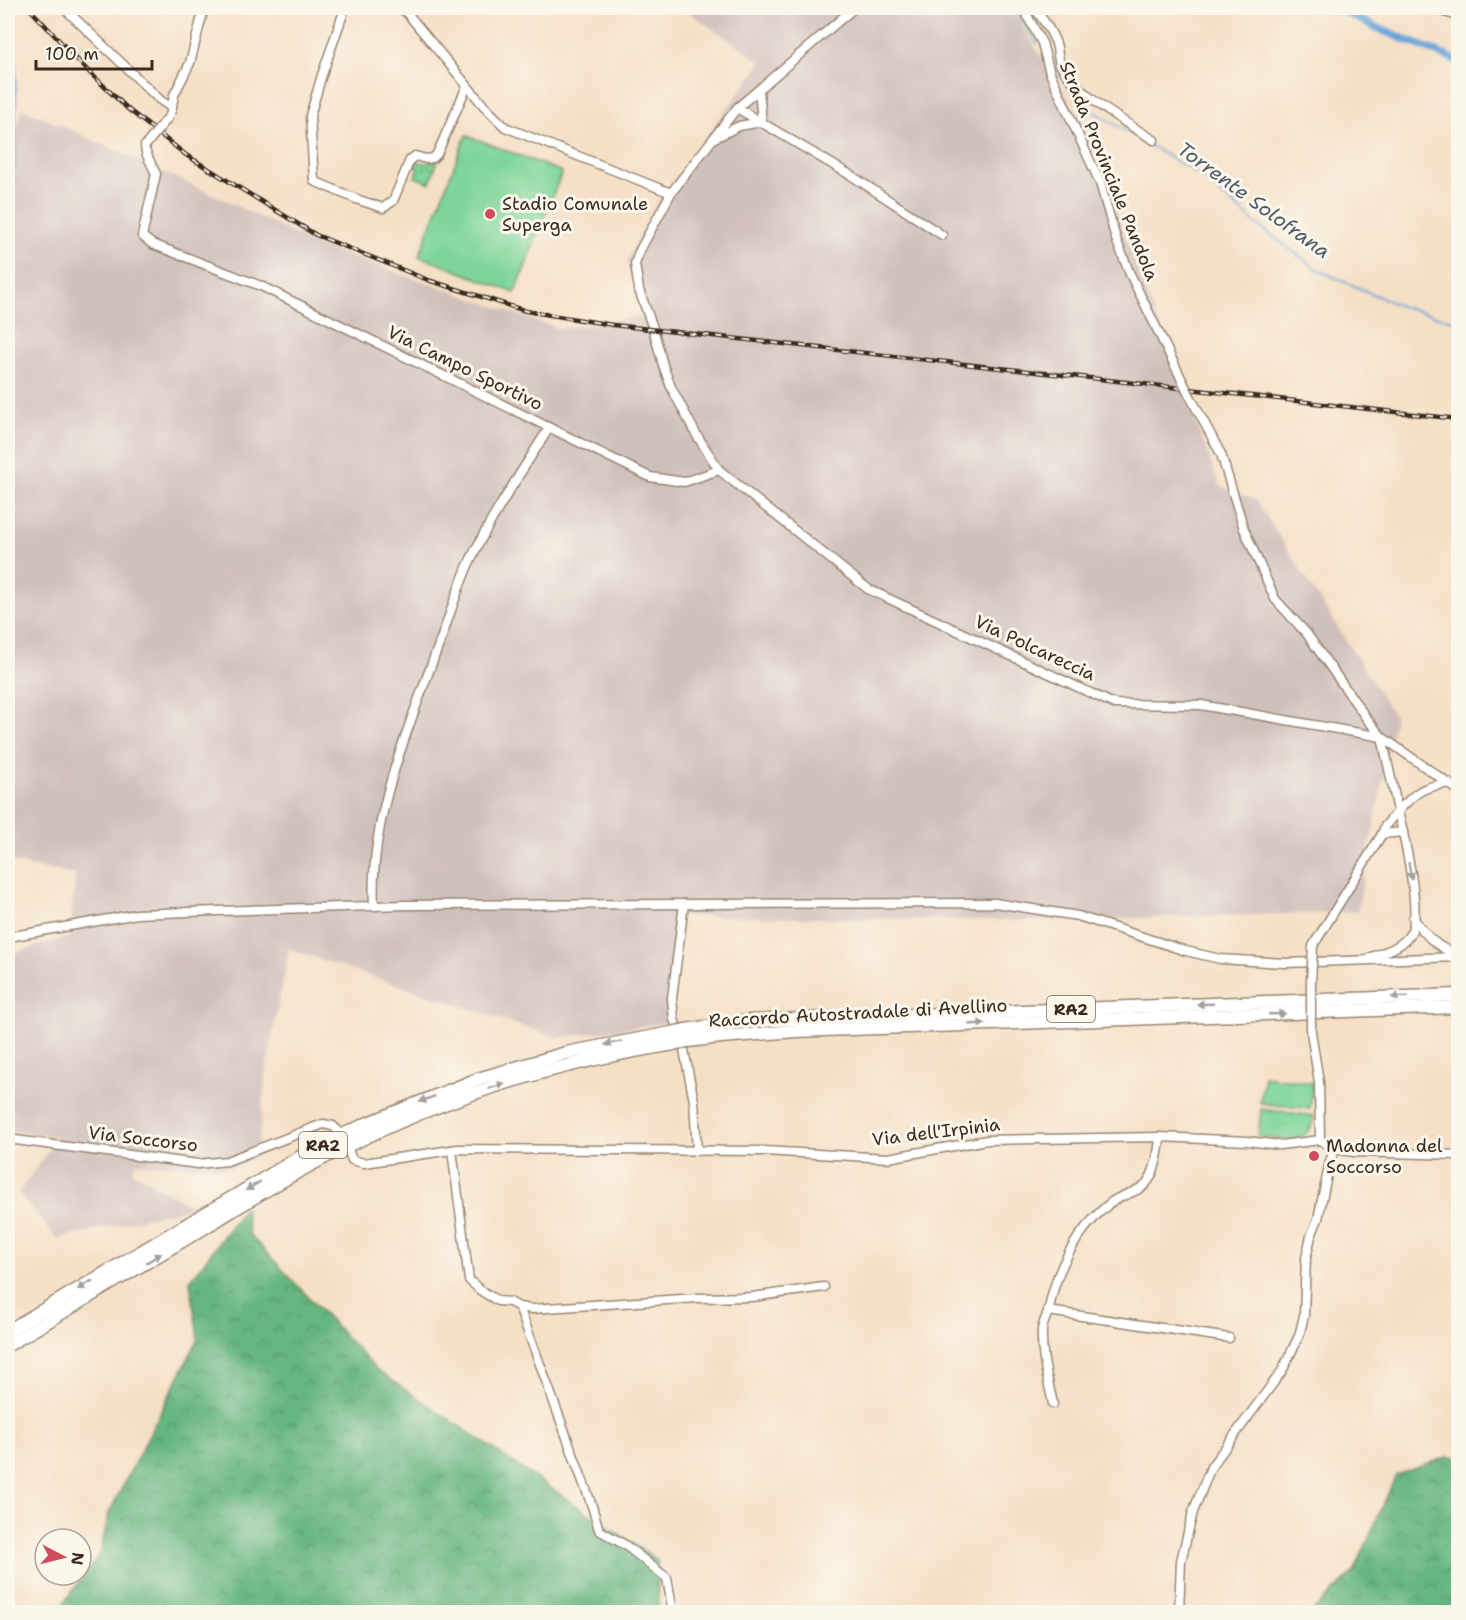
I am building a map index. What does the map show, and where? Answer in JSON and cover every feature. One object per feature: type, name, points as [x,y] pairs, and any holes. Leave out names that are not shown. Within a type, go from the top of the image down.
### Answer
[{"type":"highway","name":"Raccordo Autostradale di Avellino","points":[[8,1331],[312,1150],[366,1124],[478,1079],[566,1053],[686,1036],[750,1021],[1458,994]]},
{"type":"highway","name":"Raccordo Autostradale di Avellino","points":[[686,1036],[721,1037],[796,1031],[1458,1007]]},
{"type":"highway","name":"Raccordo Autostradale di Avellino","points":[[8,1345],[298,1172],[379,1131],[436,1107],[503,1084],[673,1038]]},
{"type":"street","points":[[64,8],[171,111]]},
{"type":"street","points":[[171,111],[174,95],[190,63],[204,8]]},
{"type":"street","points":[[345,8],[310,116],[314,181],[383,208],[393,201],[410,160],[416,156],[426,159],[433,158],[437,154],[467,86]]},
{"type":"street","points":[[400,8],[407,13],[467,86],[505,127],[671,193]]},
{"type":"street","points":[[719,470],[696,434],[671,387],[639,290],[635,264],[639,252],[671,193],[737,108],[854,8]]},
{"type":"street","name":"Strada Provinciale Pandola","points":[[1023,8],[1042,43],[1050,73],[1093,166],[1116,239],[1130,274],[1221,454],[1244,530],[1275,599],[1307,634],[1382,737]]},
{"type":"street","points":[[1034,8],[1045,22],[1057,46],[1060,65],[1070,78],[1112,114],[1154,140]]},
{"type":"street","points":[[1446,8],[1444,12],[1458,16]]},
{"type":"street","points":[[759,90],[762,122]]},
{"type":"street","points":[[737,108],[852,176],[942,235]]},
{"type":"street","name":"Via Campo Sportivo","points":[[171,111],[145,146],[156,174],[142,236],[152,244],[261,286],[650,477],[684,482],[719,470]]},
{"type":"street","points":[[712,139],[739,126],[762,122]]},
{"type":"street","points":[[374,906],[375,848],[398,758],[470,562],[513,484],[549,428]]},
{"type":"street","name":"Via Polcareccia","points":[[719,470],[868,589],[1114,704],[1201,705],[1382,737]]},
{"type":"street","points":[[1382,737],[1458,790]]},
{"type":"street","points":[[1362,960],[1395,949],[1412,931],[1412,877],[1382,737]]},
{"type":"street","points":[[1449,783],[1432,785],[1416,793],[1385,826],[1313,946],[1311,1032],[1319,1082],[1320,1140],[1335,1149],[1354,1152],[1458,1155]]},
{"type":"street","points":[[1382,834],[1403,832]]},
{"type":"street","points":[[8,937],[137,914],[374,906],[995,903],[1078,916],[1186,951],[1220,959],[1285,963],[1458,956]]},
{"type":"street","points":[[684,904],[672,999],[674,1019],[684,1050],[694,1101],[697,1151]]},
{"type":"street","points":[[1413,918],[1433,943],[1446,952],[1458,956]]},
{"type":"street","name":"Via Soccorso","points":[[8,1139],[198,1164],[227,1161],[323,1124],[333,1126],[338,1131]]},
{"type":"street","points":[[1053,1404],[1042,1355],[1042,1328],[1050,1297],[1066,1258],[1080,1233],[1110,1203],[1144,1186],[1158,1160],[1161,1137]]},
{"type":"street","name":"Via dell'Irpinia","points":[[349,1152],[352,1160],[364,1163],[452,1150],[764,1151],[888,1158],[987,1140],[1161,1137],[1280,1145],[1320,1140]]},
{"type":"street","points":[[1179,1612],[1181,1561],[1193,1512],[1211,1467],[1282,1371],[1299,1336],[1304,1316],[1306,1258],[1311,1236],[1318,1220],[1330,1161],[1335,1149]]},
{"type":"street","points":[[452,1150],[469,1280],[498,1301],[532,1309],[697,1298],[752,1297],[824,1287]]},
{"type":"street","points":[[519,1307],[599,1530],[625,1545],[667,1578],[673,1612]]},
{"type":"street","points":[[1048,1311],[1228,1338]]},
{"type":"shaded area","points":[[682,8],[1010,8],[1080,117],[1220,486],[1256,500],[1395,717],[1357,912],[1033,921],[680,916],[666,992],[669,1022],[557,1038],[289,949],[267,1065],[257,1156],[230,1168],[136,1163],[132,1171],[193,1207],[57,1239],[18,1193],[58,1137],[8,1131],[8,955],[70,936],[75,875],[8,861],[8,172],[22,108],[210,193],[317,245],[560,329],[643,316],[627,260],[656,204],[762,62]]},
{"type":"green space","name":"Stadio Comunale Superga","points":[[466,135],[562,172],[515,293],[419,256]]},
{"type":"green space","points":[[438,160],[430,183],[415,177],[418,168],[411,165],[412,163],[431,163]]},
{"type":"green space","points":[[1264,1076],[1313,1083],[1310,1109],[1260,1103]]},
{"type":"green space","points":[[1261,1109],[1314,1116],[1312,1126],[1301,1137],[1293,1139],[1258,1136]]},
{"type":"green space","points":[[245,1207],[249,1234],[378,1371],[657,1560],[659,1612],[57,1612],[76,1587],[93,1587],[93,1563],[100,1554],[109,1513],[198,1339],[190,1281]]},
{"type":"green space","points":[[1447,1457],[1458,1457],[1458,1612],[1312,1612],[1354,1572],[1396,1475]]},
{"type":"waterway","points":[[8,202],[13,129],[12,8]]},
{"type":"waterway","name":"Torrente Solofrana","points":[[1013,8],[1037,43]]},
{"type":"waterway","name":"Torrente Solofrana","points":[[1328,8],[1345,12],[1377,28],[1458,61]]},
{"type":"waterway","name":"Torrente Solofrana","points":[[1054,66],[1079,103],[1201,176],[1255,223],[1318,270],[1400,306],[1458,322]]},
{"type":"railway","points":[[29,8],[85,68],[129,110],[186,155],[316,235],[428,280],[526,311],[613,325],[1458,419]]},
{"type":"place","name":"Stadio Comunale Superga","points":[[490,214]]},
{"type":"place","name":"Madonna del Soccorso","points":[[1314,1156]]}]
